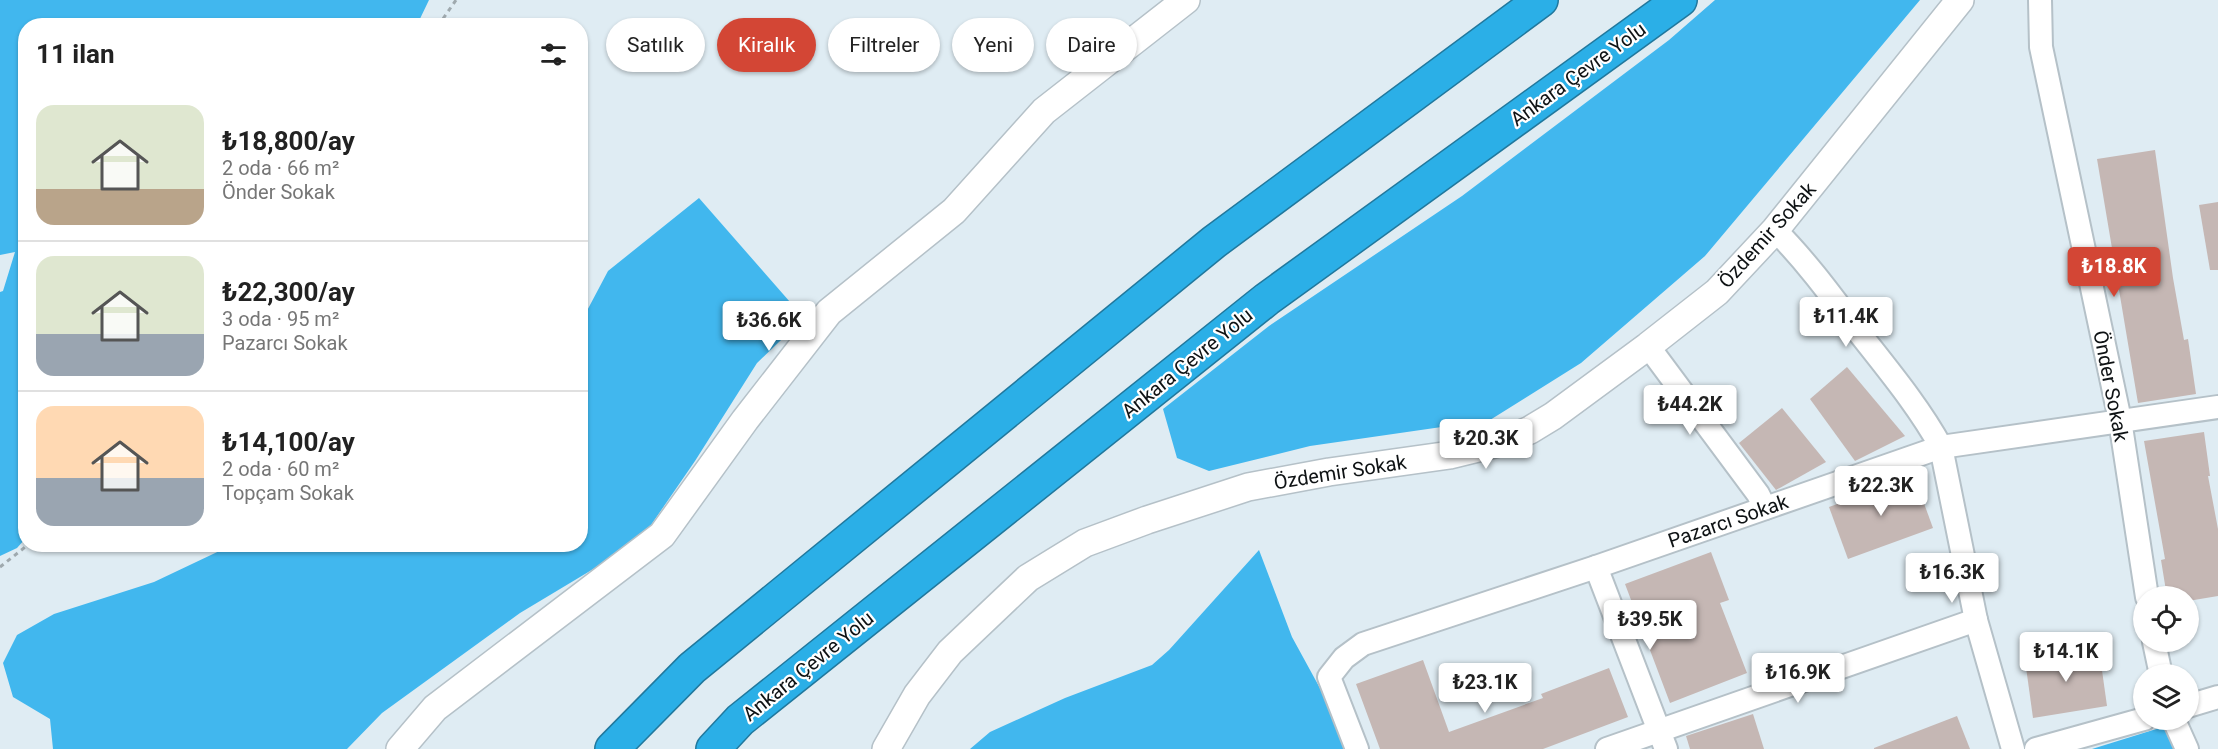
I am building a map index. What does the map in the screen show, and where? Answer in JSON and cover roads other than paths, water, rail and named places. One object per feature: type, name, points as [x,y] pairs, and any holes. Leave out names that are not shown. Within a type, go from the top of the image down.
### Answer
[{"type":"highway","points":[[612,749],[692,668],[1214,242],[1541,0]]},
{"type":"highway","name":"Ankara Çevre Yolu","points":[[713,749],[740,720],[1267,299],[1680,0]]},
{"type":"street","points":[[400,749],[435,708],[662,535],[745,420],[829,312],[954,211],[1044,111],[1186,0]]},
{"type":"street","name":"Özdemir Sokak","points":[[886,749],[917,695],[950,652],[1028,578],[1085,543],[1248,487],[1329,472],[1450,455],[1499,443],[1530,430],[1553,416],[1717,292],[1775,230],[1960,0]]},
{"type":"street","name":"Önder Sokak","points":[[2040,0],[2041,47],[2120,420],[2145,586]]},
{"type":"street","points":[[1775,230],[1798,253],[1891,374],[1929,426],[1941,447],[1976,620],[2013,749]]},
{"type":"street","points":[[1648,346],[1758,494],[1765,508]]},
{"type":"street","name":"Pazarcı Sokak","points":[[1357,749],[1329,677],[1344,658],[1363,644],[1596,567],[1941,447],[2218,406]]},
{"type":"street","points":[[1596,567],[1662,740]]},
{"type":"street","points":[[1607,749],[1662,740],[1976,620]]},
{"type":"street","points":[[2199,703],[2218,697]]},
{"type":"street","points":[[2036,749],[2133,722]]},
{"type":"street","points":[[2178,730],[2187,749]]}]
